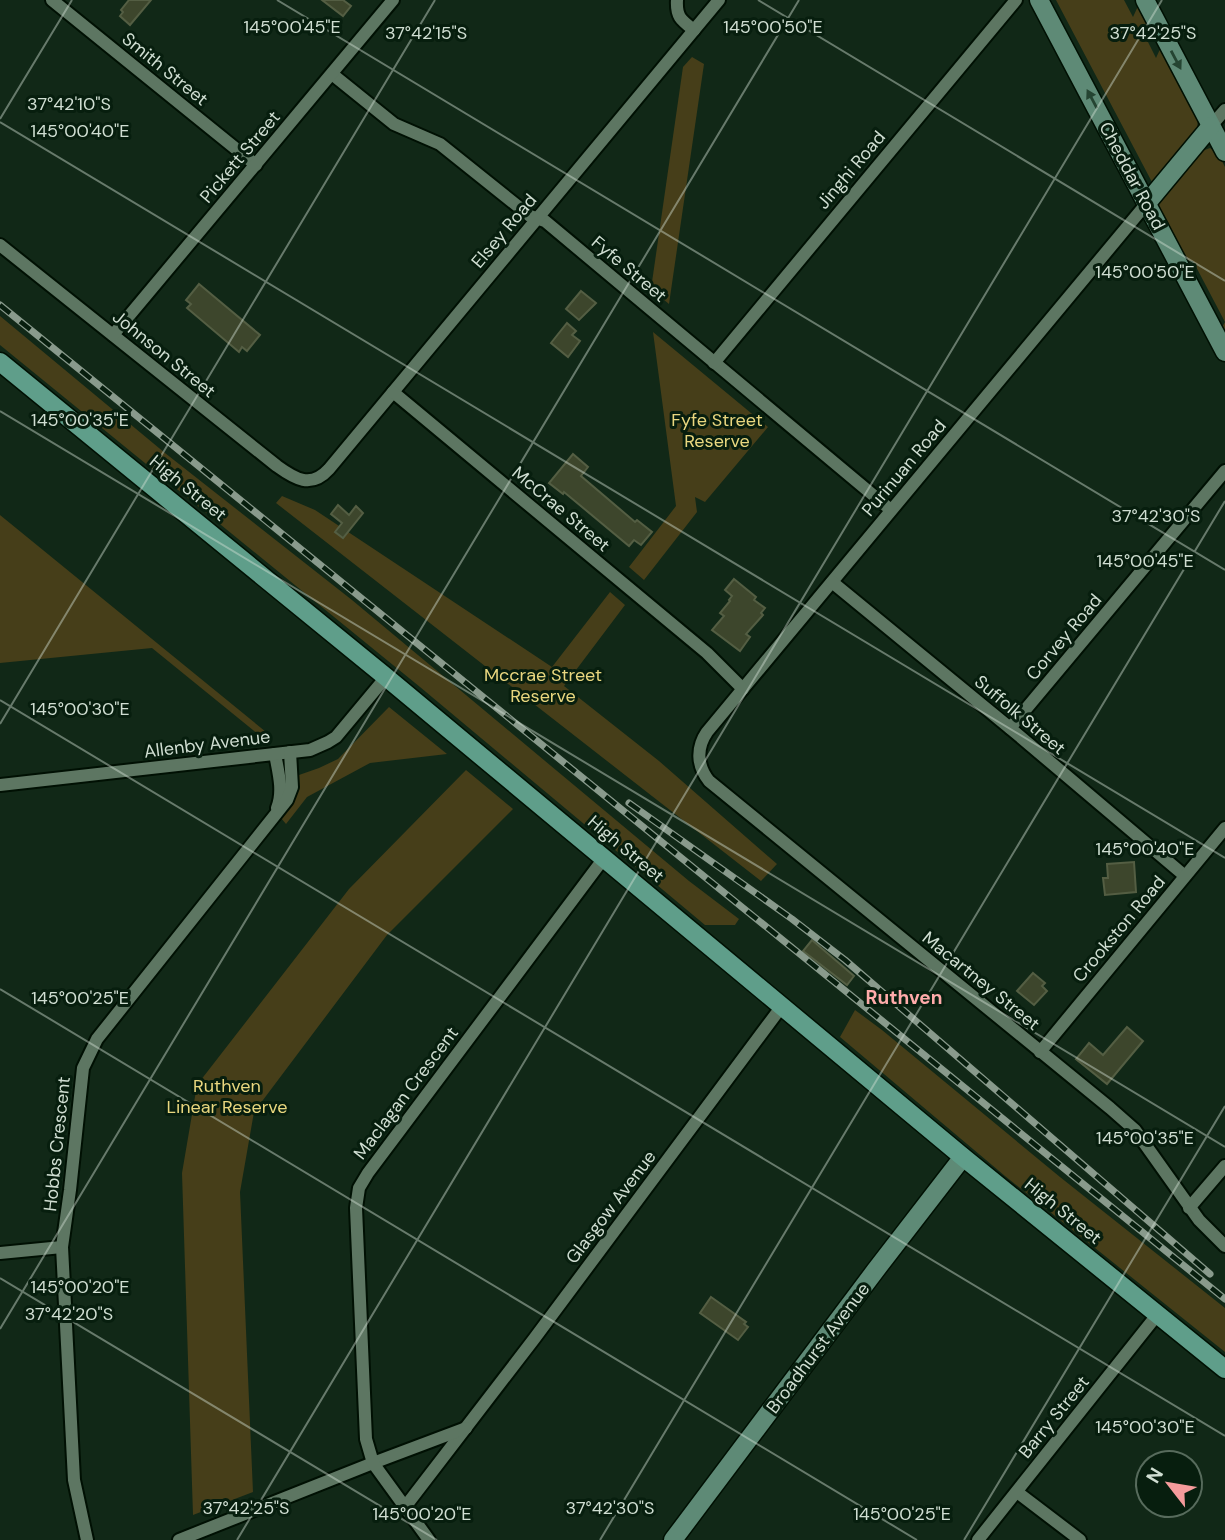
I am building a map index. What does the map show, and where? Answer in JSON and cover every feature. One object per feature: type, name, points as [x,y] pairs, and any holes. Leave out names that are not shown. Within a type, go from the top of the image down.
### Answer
[{"type":"main road","name":"Cheddar Road","points":[[1039,0],[1225,352]]},
{"type":"main road","points":[[1144,0],[1225,152]]},
{"type":"main road","points":[[1147,203],[1211,126]]},
{"type":"main road","name":"High Street","points":[[0,362],[386,677],[963,1157],[1225,1369]]},
{"type":"main road","name":"Broadhurst Avenue","points":[[673,1540],[963,1157]]},
{"type":"street","name":"Smith Street","points":[[52,0],[256,165]]},
{"type":"street","points":[[677,0],[678,16],[694,30]]},
{"type":"street","name":"Elsey Road","points":[[312,481],[329,470],[719,0]]},
{"type":"street","name":"Jinghi Road","points":[[714,363],[1016,0]]},
{"type":"street","name":"Pickett Street","points":[[113,335],[332,74],[388,2]]},
{"type":"street","name":"Fyfe Street","points":[[332,74],[394,124],[440,144],[530,216],[545,221],[891,510]]},
{"type":"street","points":[[1211,126],[1225,110]]},
{"type":"street","name":"Purinuan Road","points":[[699,761],[699,748],[704,736],[1147,203]]},
{"type":"street","name":"Johnson Street","points":[[0,246],[277,466],[298,479],[312,481]]},
{"type":"street","name":"McCrae Street","points":[[393,392],[746,685]]},
{"type":"street","name":"Corvey Road","points":[[1010,728],[1225,471]]},
{"type":"street","name":"Suffolk Street","points":[[832,582],[1185,876]]},
{"type":"street","name":"Allenby Avenue","points":[[0,785],[310,750],[336,737],[386,677]]},
{"type":"street","name":"Hobbs Crescent","points":[[87,1540],[74,1480],[62,1247],[83,1068],[97,1039],[287,800],[292,787],[290,752]]},
{"type":"street","name":"Hobbs Crescent","points":[[274,815],[281,786],[275,754]]},
{"type":"street","name":"Macartney Street","points":[[699,761],[704,776],[709,781],[1135,1130],[1189,1208],[1225,1246]]},
{"type":"street","name":"Crookston Road","points":[[1040,1052],[1225,828]]},
{"type":"street","name":"Maclagan Crescent","points":[[429,1540],[373,1463],[366,1439],[356,1208],[359,1188],[422,1099],[604,858]]},
{"type":"street","name":"Glasgow Avenue","points":[[405,1507],[782,1006]]},
{"type":"street","points":[[1189,1208],[1225,1167]]},
{"type":"street","points":[[0,1253],[62,1247]]},
{"type":"street","name":"Barry Street","points":[[978,1540],[1157,1315]]},
{"type":"street","points":[[179,1540],[466,1428]]},
{"type":"street","points":[[1017,1492],[1080,1540]]},
{"type":"green space","points":[[1056,0],[1124,0],[1133,17],[1139,4],[1151,26],[1147,40],[1156,58],[1161,47],[1198,118],[1197,130],[1153,184]]},
{"type":"green space","points":[[692,57],[704,64],[669,304],[651,289],[683,67]]},
{"type":"green space","points":[[1210,148],[1218,153],[1225,167],[1225,322],[1193,261],[1185,260],[1158,208],[1160,199],[1199,152]]},
{"type":"green space","points":[[0,316],[165,453],[352,600],[689,881],[739,919],[735,925],[705,925],[420,687],[0,345]]},
{"type":"green space","name":"Fyfe Street Reserve","points":[[653,332],[768,427],[705,502],[695,497],[697,512],[644,580],[629,567],[676,506]]},
{"type":"green space","name":"Mccrae Street Reserve","points":[[282,496],[315,510],[552,667],[610,592],[625,605],[564,686],[659,761],[777,864],[761,881],[276,503]]},
{"type":"green space","points":[[0,515],[266,732],[258,734],[152,648],[0,663]]},
{"type":"green space","points":[[389,707],[447,754],[370,763],[307,797],[286,824],[281,818],[296,792],[299,775],[338,759]]},
{"type":"green space","name":"Ruthven Linear Reserve","points":[[466,770],[513,809],[387,935],[254,1112],[240,1192],[253,1492],[193,1515],[182,1173],[197,1085],[349,889]]},
{"type":"green space","points":[[855,1010],[1225,1308],[1225,1352],[1005,1176],[840,1037]]},
{"type":"building","points":[[129,0],[151,0],[130,25],[120,16]]},
{"type":"building","points":[[322,0],[343,0],[351,6],[343,16]]},
{"type":"building","points":[[199,284],[260,335],[247,351],[242,347],[239,352],[187,308],[191,304],[186,300]]},
{"type":"building","points":[[581,291],[596,303],[579,320],[566,309]]},
{"type":"building","points":[[567,323],[576,331],[572,335],[580,341],[568,357],[551,343]]},
{"type":"building","points":[[573,454],[588,467],[581,476],[635,522],[637,520],[652,532],[641,545],[634,540],[629,546],[564,492],[563,494],[549,483]]},
{"type":"building","points":[[338,505],[349,515],[356,506],[363,513],[343,538],[335,532],[342,523],[331,514]]},
{"type":"building","points":[[734,579],[765,608],[761,613],[763,615],[746,634],[750,637],[740,651],[712,630],[724,616],[720,613],[732,596],[725,590]]},
{"type":"building","points":[[1134,862],[1136,892],[1105,895],[1103,878],[1108,878],[1107,864]]},
{"type":"building","points":[[812,940],[854,976],[847,985],[803,951]]},
{"type":"building","points":[[1033,973],[1045,983],[1042,986],[1047,991],[1034,1005],[1017,991]]},
{"type":"building","points":[[1127,1027],[1143,1041],[1107,1084],[1076,1059],[1089,1043],[1103,1055]]},
{"type":"building","points":[[711,1297],[746,1322],[744,1324],[748,1327],[738,1340],[700,1313]]},
{"type":"railway","points":[[0,305],[1225,1299]]},
{"type":"railway","points":[[629,803],[845,960],[1210,1274]]},
{"type":"district","name":"Ruthven","points":[[904,997]]}]
